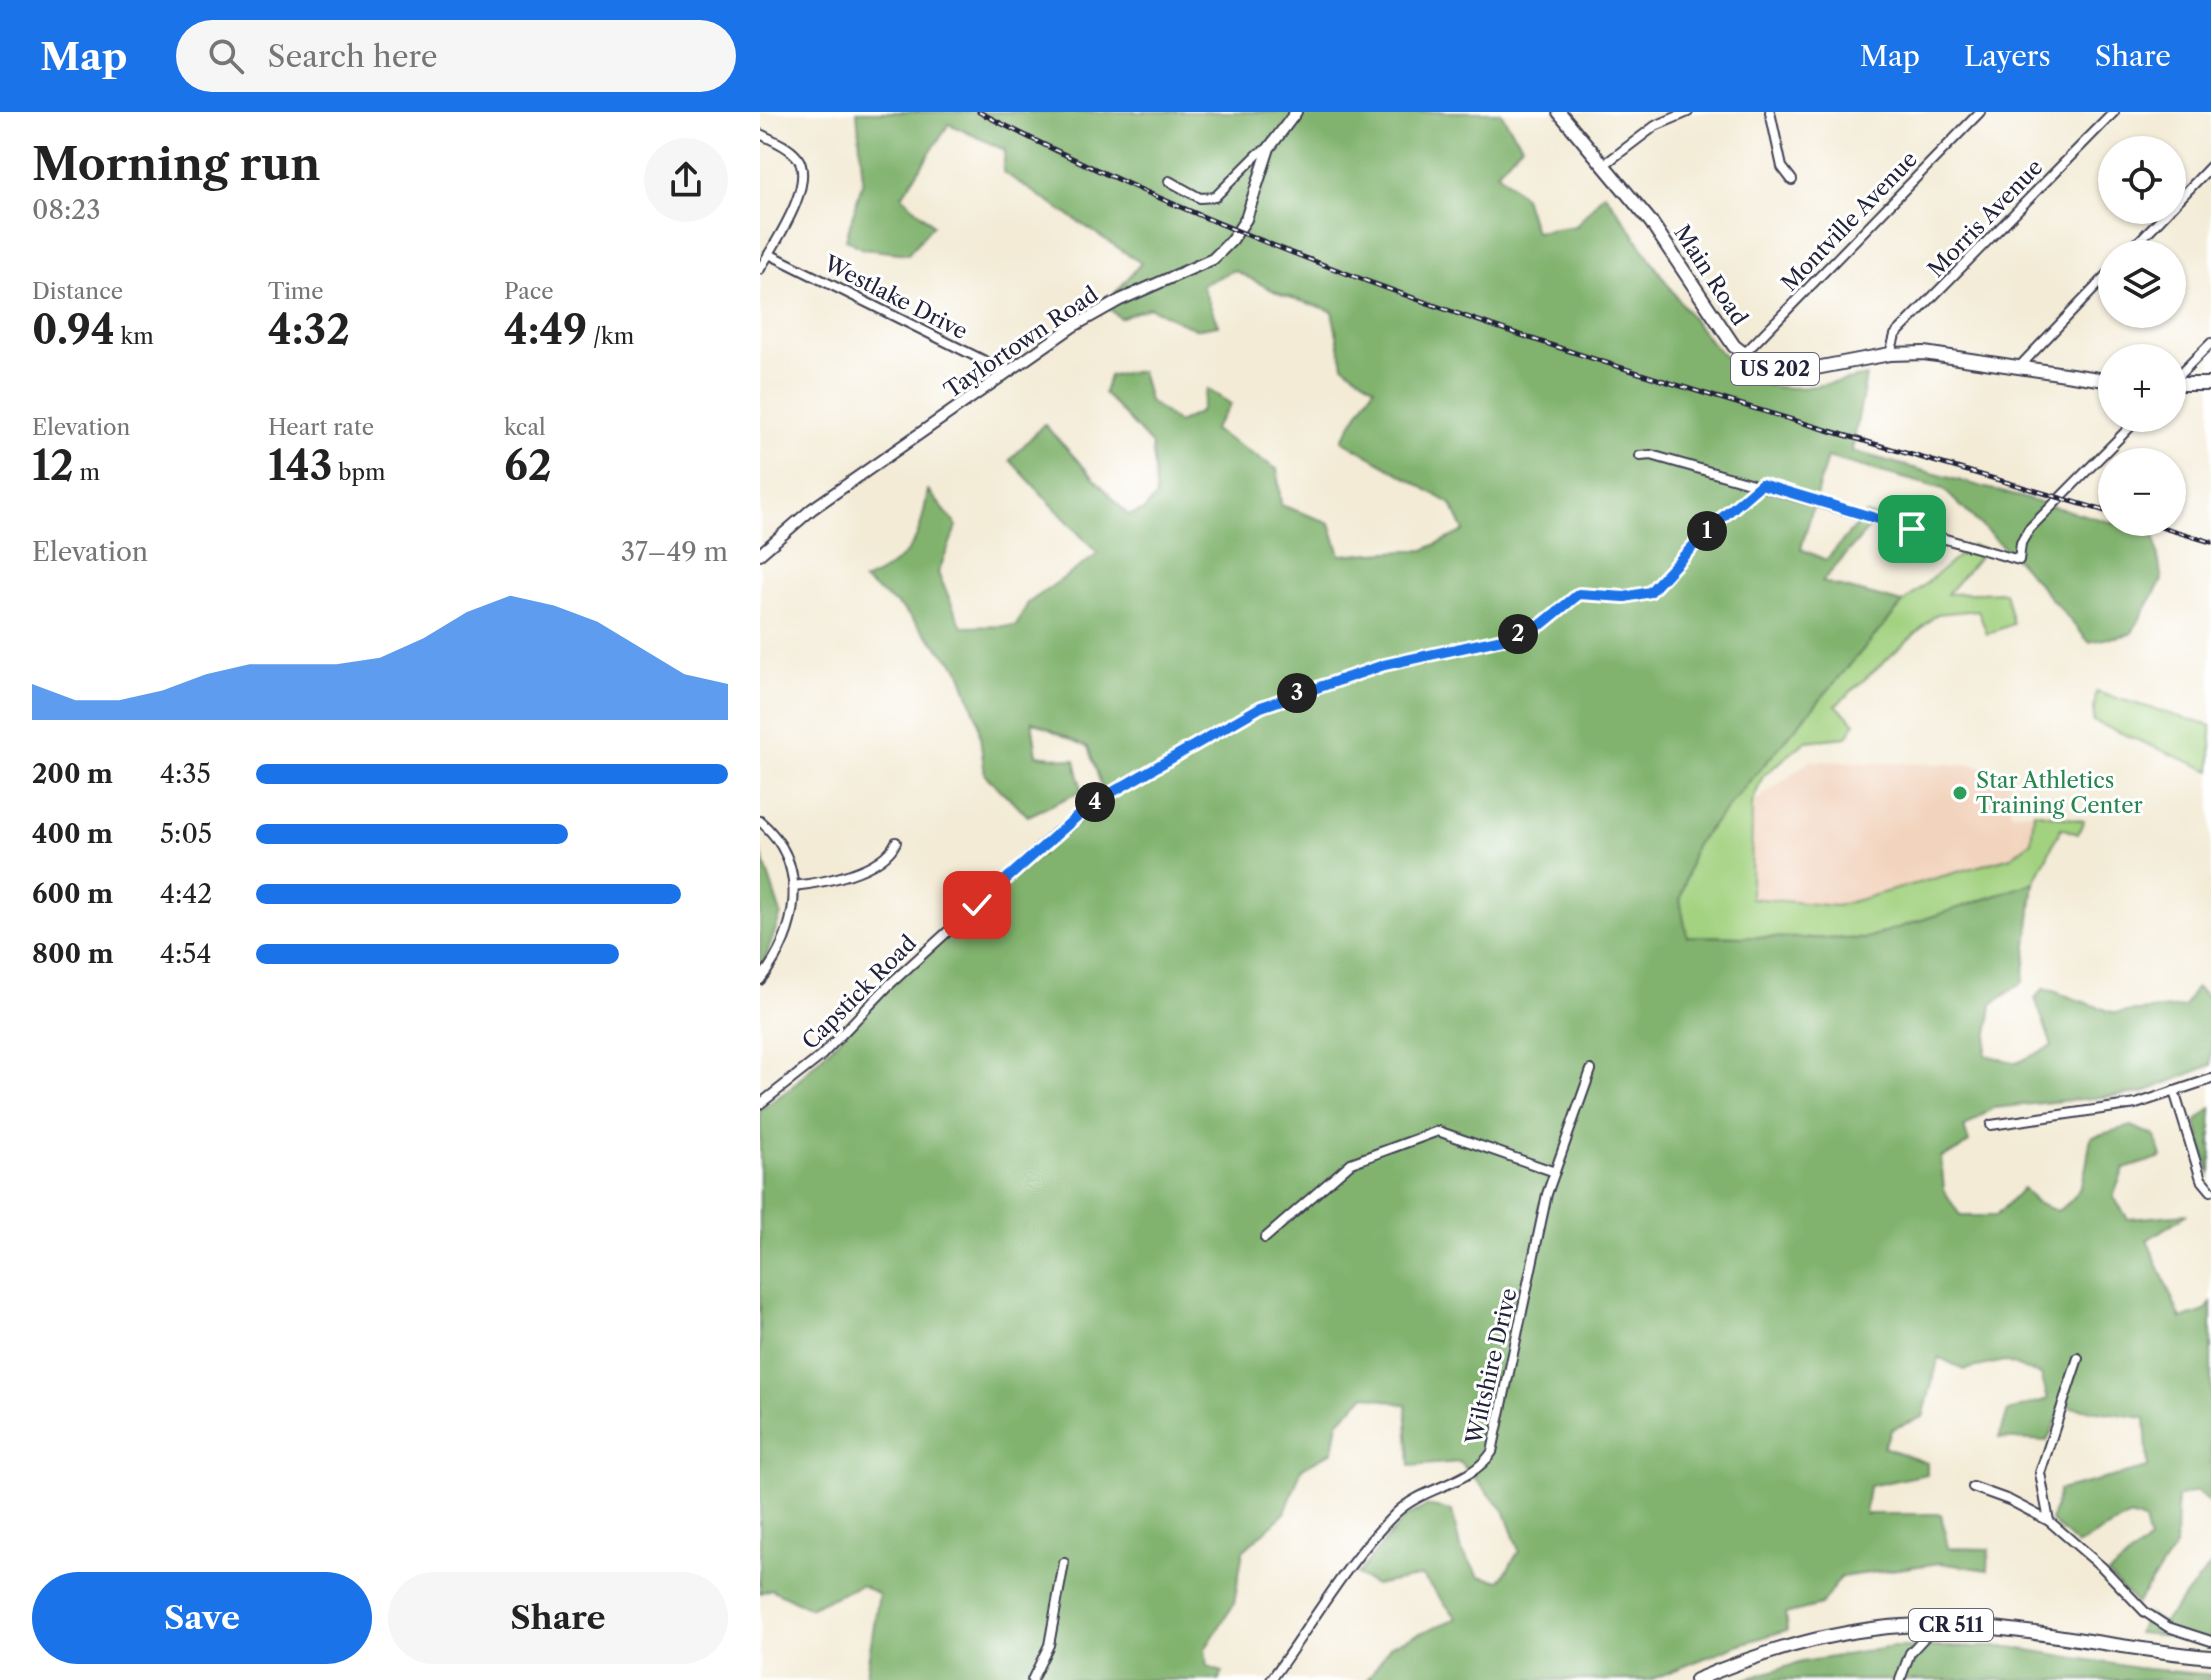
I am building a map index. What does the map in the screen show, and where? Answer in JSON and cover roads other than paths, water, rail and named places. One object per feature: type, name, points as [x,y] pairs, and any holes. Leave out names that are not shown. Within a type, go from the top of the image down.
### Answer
[{"type":"main road","name":"Main Road","points":[[1559,112],[1605,164],[1680,261],[1742,355],[1766,367],[1800,371],[1890,354],[1924,353],[2098,379]]},
{"type":"main road","points":[[2186,383],[2211,384]]},
{"type":"main road","name":"CR 511","points":[[1696,1680],[1736,1662],[1797,1645],[1885,1629],[1937,1625],[2009,1629],[2152,1653],[2211,1657]]},
{"type":"street","name":"Taylortown Road","points":[[760,554],[812,509],[1104,308],[1200,267],[1221,252],[1250,211],[1269,148],[1296,112]]},
{"type":"street","points":[[1605,164],[1655,126],[1688,112]]},
{"type":"street","points":[[1770,112],[1782,167],[1792,180]]},
{"type":"street","name":"Montville Avenue","points":[[1742,355],[1980,112]]},
{"type":"street","name":"Morris Avenue","points":[[1890,354],[1895,335],[2114,112]]},
{"type":"street","points":[[760,134],[795,154],[804,174],[802,189],[760,269]]},
{"type":"street","name":"Taylortown Road","points":[[1169,181],[1200,198],[1215,197],[1259,153],[1269,148]]},
{"type":"street","points":[[2186,193],[2211,166]]},
{"type":"street","points":[[2141,240],[2156,224]]},
{"type":"street","name":"Westlake Drive","points":[[769,254],[1007,372]]},
{"type":"street","points":[[2017,369],[2098,285]]},
{"type":"street","points":[[2186,369],[2211,343]]},
{"type":"street","points":[[1640,456],[1651,455],[1761,484],[2019,560],[2021,543],[2029,529],[2125,432]]},
{"type":"street","name":"Capstick Road","points":[[760,1104],[820,1057],[889,985],[1057,832],[1112,791],[1261,707],[1324,683],[1384,665],[1507,638],[1542,624],[1579,594],[1625,597],[1650,592],[1709,529],[1761,484]]},
{"type":"street","points":[[760,821],[781,847],[793,886],[794,909],[780,954],[760,980]]},
{"type":"street","points":[[793,886],[827,882],[866,867],[892,851],[896,842]]},
{"type":"street","name":"Wiltshire Drive","points":[[1271,1680],[1390,1519],[1428,1491],[1474,1472],[1492,1452],[1555,1172],[1591,1070]]},
{"type":"street","points":[[1991,1125],[2136,1104],[2211,1079]]},
{"type":"street","points":[[2174,1091],[2201,1179],[2211,1191]]},
{"type":"street","points":[[1265,1238],[1351,1163],[1438,1131],[1555,1172]]},
{"type":"street","points":[[2049,1521],[2040,1473],[2078,1358]]},
{"type":"street","points":[[1973,1487],[2009,1500],[2049,1521],[2102,1567],[2145,1612],[2168,1627],[2211,1641]]},
{"type":"street","points":[[1032,1680],[1049,1645],[1064,1563]]},
{"type":"street","points":[[1900,1680],[1910,1653],[1937,1625]]},
{"type":"railway","points":[[979,112],[1115,178],[1253,237],[1393,291],[1679,386],[2098,509]]},
{"type":"railway","points":[[2186,535],[2211,542]]},
{"type":"place","name":"Star Athletics Training Center","points":[[1960,793]]}]
